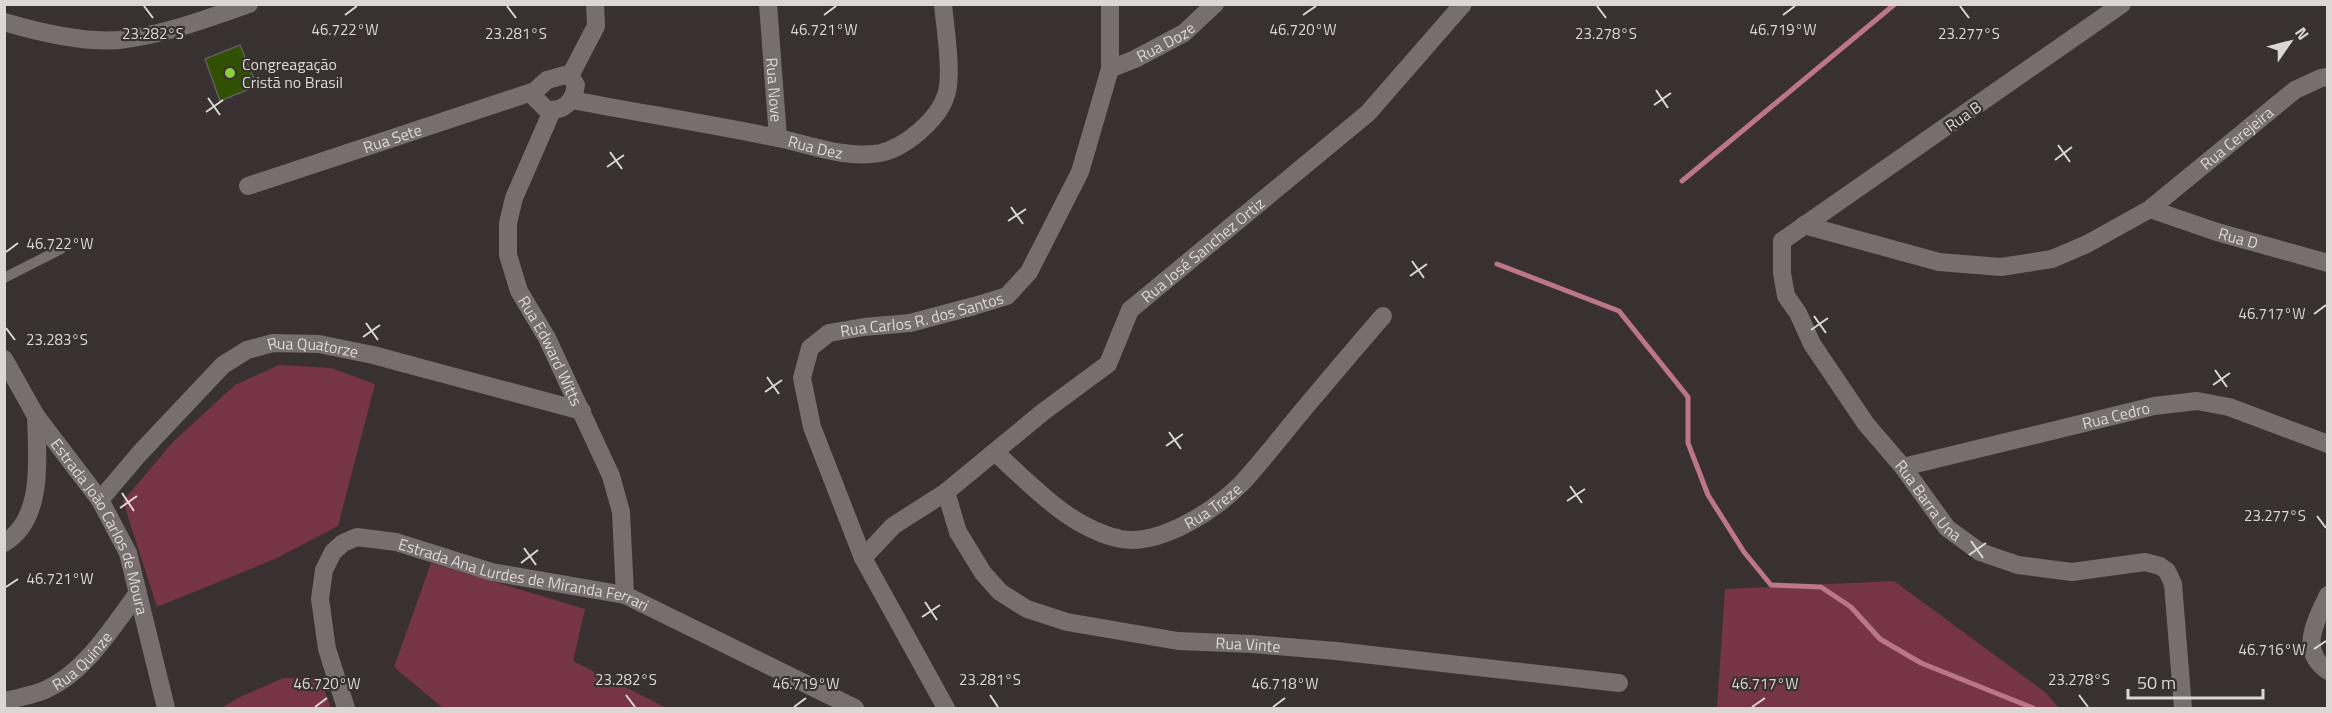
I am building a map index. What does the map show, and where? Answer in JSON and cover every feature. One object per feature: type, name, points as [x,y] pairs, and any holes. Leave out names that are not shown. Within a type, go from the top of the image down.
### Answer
[{"type":"street","points":[[4,22],[70,37],[117,40],[178,29],[249,4]]},
{"type":"street","points":[[570,76],[596,26],[595,4]]},
{"type":"street","name":"Rua Nove","points":[[768,4],[778,138]]},
{"type":"street","name":"Rua Dez","points":[[572,100],[778,138],[842,154],[882,153],[912,138],[936,116],[947,94],[948,49],[943,4]]},
{"type":"street","name":"Rua Carlos R. dos Santos","points":[[946,708],[862,558],[812,427],[802,378],[810,348],[829,333],[910,323],[1006,296],[1029,272],[1080,172],[1110,69],[1110,4]]},
{"type":"street","name":"Rua Doze","points":[[1110,69],[1135,59],[1184,33],[1215,4]]},
{"type":"street","name":"Rua José Sanchez Ortiz","points":[[862,558],[893,526],[946,492],[1043,412],[1108,364],[1130,310],[1368,113],[1463,4]]},
{"type":"street","name":"Rua B","points":[[1804,225],[2122,4]]},
{"type":"street","points":[[557,76],[570,76],[576,85],[572,100],[560,109],[552,111],[538,102],[535,91],[547,80],[557,76]]},
{"type":"street","name":"Rua Cerejeira","points":[[1804,225],[1939,262],[2001,267],[2052,259],[2087,244],[2150,209],[2295,90],[2328,77]]},
{"type":"street","name":"Rua Sete","points":[[248,186],[535,91]]},
{"type":"street","name":"Rua Edward Witts","points":[[552,111],[514,198],[508,223],[508,255],[519,291],[547,338],[611,476],[621,512],[625,595]]},
{"type":"street","name":"Rua D","points":[[2150,209],[2217,232],[2328,263]]},
{"type":"street","name":"Rua Barra Una","points":[[1804,225],[1782,241],[1782,273],[1786,296],[1798,313],[1812,344],[1866,424],[1903,467],[1947,528],[1980,552],[2018,565],[2072,572],[2145,562],[2160,566],[2167,571],[2173,584],[2183,708]]},
{"type":"street","name":"Rua Treze","points":[[995,452],[1055,507],[1099,531],[1122,539],[1147,539],[1168,532],[1201,516],[1240,484],[1383,316]]},
{"type":"street","name":"Rua Quatorze","points":[[100,500],[139,454],[223,365],[247,350],[273,343],[319,344],[373,355],[582,411]]},
{"type":"street","name":"Estrada João Carlos de Moura","points":[[4,359],[36,416],[100,500],[128,553],[166,708]]},
{"type":"street","name":"Rua Cedro","points":[[1903,467],[2154,406],[2197,401],[2229,407],[2328,444]]},
{"type":"street","points":[[4,543],[21,527],[33,506],[37,456],[36,416]]},
{"type":"street","name":"Rua Vinte","points":[[946,492],[958,532],[983,573],[1000,592],[1027,609],[1067,622],[1178,641],[1336,651],[1619,683]]},
{"type":"street","name":"Estrada Ana Lurdes de Miranda Ferrari","points":[[346,708],[327,649],[320,599],[324,570],[333,552],[343,543],[357,537],[396,542],[492,572],[625,595],[855,708]]},
{"type":"street","name":"Rua Quinze","points":[[4,701],[46,689],[72,672],[94,652],[138,593]]},
{"type":"street","points":[[2328,595],[2311,632],[2312,649],[2320,666],[2328,671]]},
{"type":"lane","points":[[4,278],[61,249]]},
{"type":"shaded area","points":[[279,365],[331,368],[375,384],[338,526],[275,559],[157,607],[123,501],[173,442],[235,385]]},
{"type":"shaded area","points":[[431,563],[585,609],[573,661],[667,708],[443,708],[394,667]]},
{"type":"shaded area","points":[[1894,581],[2045,692],[2059,708],[1717,708],[1725,589]]},
{"type":"shaded area","points":[[284,678],[320,679],[331,708],[221,708],[244,695]]},
{"type":"building","name":"Congreagação Cristã no Brasil","points":[[240,45],[257,86],[220,101],[205,59]]},
{"type":"waterway","points":[[1682,181],[1895,4]]},
{"type":"waterway","points":[[1497,264],[1619,311],[1688,397],[1688,443],[1708,495],[1744,552],[1771,585],[1821,587],[1851,607],[1880,639],[1921,663],[2033,708]]},
{"type":"place","name":"Congreagação Cristã no Brasil","points":[[230,73]]}]
